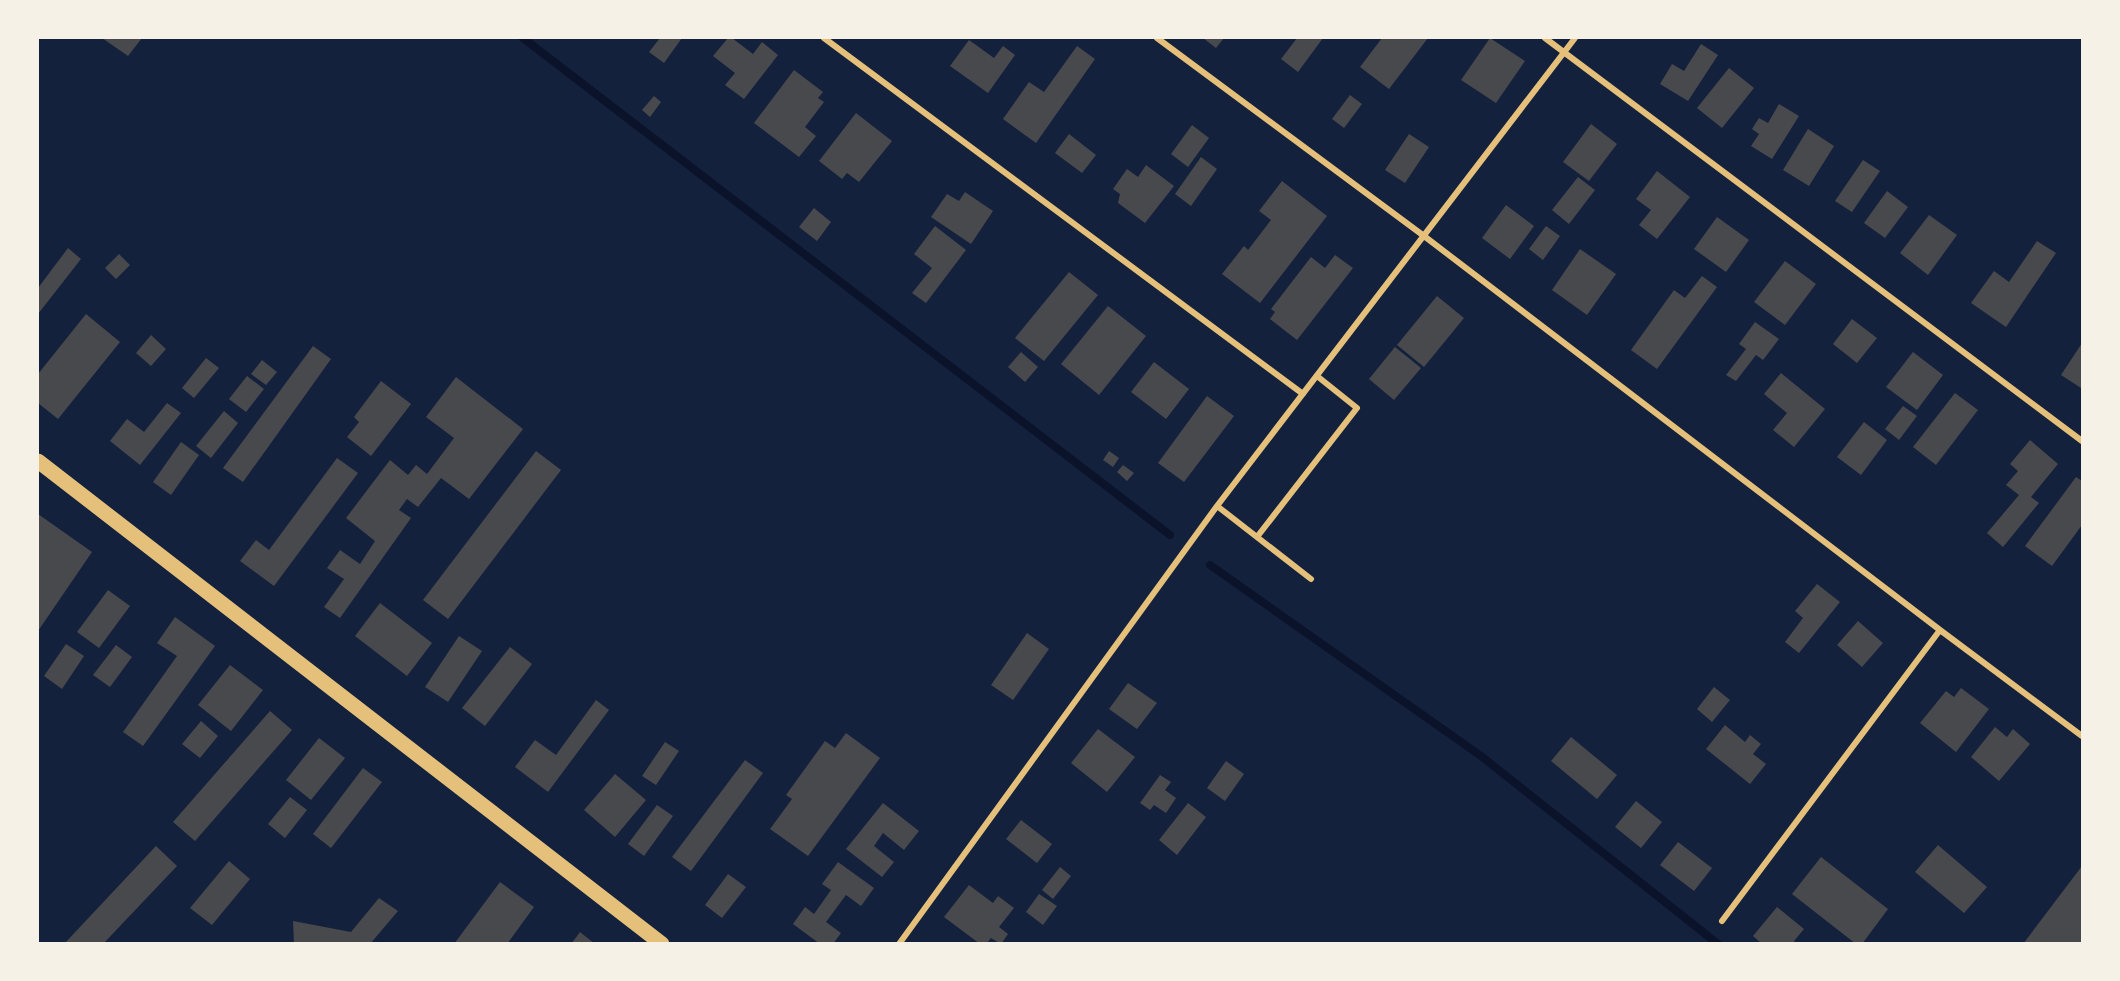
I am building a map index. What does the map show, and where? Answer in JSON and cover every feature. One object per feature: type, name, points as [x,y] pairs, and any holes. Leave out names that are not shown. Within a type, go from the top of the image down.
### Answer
[{"type":"main road","points":[[38,461],[662,944]]},
{"type":"street","points":[[824,38],[1303,394]]},
{"type":"street","points":[[1157,38],[1424,236],[2082,736]]},
{"type":"street","points":[[1545,38],[2082,439]]},
{"type":"street","points":[[899,944],[1217,506],[1575,38]]},
{"type":"street","points":[[1257,537],[1358,408],[1317,376]]},
{"type":"street","points":[[1217,506],[1311,579]]},
{"type":"street","points":[[1722,921],[1940,630]]},
{"type":"building","points":[[102,38],[142,38],[128,56]]},
{"type":"building","points":[[660,38],[682,38],[664,63],[649,52]]},
{"type":"building","points":[[728,38],[732,38],[753,54],[762,42],[778,55],[744,99],[725,85],[735,73],[713,56]]},
{"type":"building","points":[[1203,38],[1224,38],[1216,48]]},
{"type":"building","points":[[1297,38],[1323,38],[1298,72],[1281,59]]},
{"type":"building","points":[[1382,38],[1428,38],[1389,89],[1360,67]]},
{"type":"building","points":[[1490,38],[1525,61],[1496,103],[1461,80]]},
{"type":"building","points":[[969,40],[994,58],[1003,46],[1015,55],[988,93],[950,66]]},
{"type":"building","points":[[1701,44],[1718,55],[1688,101],[1660,84],[1672,64],[1684,71]]},
{"type":"building","points":[[1077,46],[1095,59],[1036,143],[1003,119],[1029,82],[1044,92]]},
{"type":"building","points":[[1729,68],[1754,88],[1722,128],[1697,108]]},
{"type":"building","points":[[794,70],[823,92],[818,98],[824,102],[805,127],[816,136],[799,157],[754,123]]},
{"type":"building","points":[[1350,95],[1362,104],[1344,128],[1332,119]]},
{"type":"building","points":[[654,96],[661,102],[650,117],[642,110]]},
{"type":"building","points":[[1779,104],[1799,116],[1772,159],[1751,146],[1759,134],[1752,129],[1759,118],[1768,123]]},
{"type":"building","points":[[856,113],[892,141],[859,182],[847,173],[842,179],[819,161]]},
{"type":"building","points":[[1591,124],[1617,144],[1589,181],[1563,162]]},
{"type":"building","points":[[1192,125],[1209,138],[1188,167],[1171,154]]},
{"type":"building","points":[[1808,129],[1834,146],[1809,186],[1783,170]]},
{"type":"building","points":[[1069,134],[1096,155],[1082,173],[1055,153]]},
{"type":"building","points":[[1409,134],[1429,147],[1405,183],[1385,170]]},
{"type":"building","points":[[1201,157],[1217,169],[1191,206],[1175,194]]},
{"type":"building","points":[[1863,160],[1880,171],[1852,212],[1835,201]]},
{"type":"building","points":[[1146,165],[1174,186],[1145,223],[1118,203],[1120,194],[1113,189],[1127,169],[1138,177]]},
{"type":"building","points":[[1657,171],[1690,197],[1657,239],[1639,225],[1651,210],[1636,199]]},
{"type":"building","points":[[1578,177],[1595,190],[1569,224],[1552,210]]},
{"type":"building","points":[[1282,181],[1327,216],[1260,303],[1222,274],[1244,246],[1248,250],[1271,220],[1259,211]]},
{"type":"building","points":[[1887,191],[1908,207],[1885,238],[1864,223]]},
{"type":"building","points":[[965,192],[993,211],[971,244],[931,217],[947,194],[959,201]]},
{"type":"building","points":[[1506,205],[1534,226],[1510,259],[1482,238]]},
{"type":"building","points":[[814,208],[831,222],[817,241],[799,227]]},
{"type":"building","points":[[1929,215],[1957,235],[1928,275],[1900,253]]},
{"type":"building","points":[[1717,217],[1749,240],[1726,272],[1694,249]]},
{"type":"building","points":[[935,226],[966,250],[926,303],[912,293],[932,268],[914,254]]},
{"type":"building","points":[[1546,226],[1560,236],[1543,260],[1529,249]]},
{"type":"building","points":[[2037,241],[2056,253],[2006,327],[1971,303],[1994,271],[2009,282]]},
{"type":"building","points":[[68,248],[81,259],[38,314],[38,288]]},
{"type":"building","points":[[1580,249],[1616,274],[1587,315],[1552,290]]},
{"type":"building","points":[[119,254],[130,265],[116,279],[105,268]]},
{"type":"building","points":[[1335,255],[1353,268],[1297,340],[1270,319],[1275,312],[1271,309],[1311,257],[1325,268]]},
{"type":"building","points":[[1785,261],[1816,284],[1785,325],[1754,302]]},
{"type":"building","points":[[1069,272],[1098,295],[1044,361],[1015,338]]},
{"type":"building","points":[[1702,276],[1717,287],[1657,369],[1631,350],[1674,290],[1685,298]]},
{"type":"building","points":[[1437,296],[1464,318],[1424,367],[1397,345]]},
{"type":"building","points":[[1108,306],[1146,336],[1099,395],[1061,364]]},
{"type":"building","points":[[86,314],[120,342],[58,419],[38,403],[38,374]]},
{"type":"building","points":[[1852,319],[1877,338],[1857,363],[1833,344]]},
{"type":"building","points":[[1755,322],[1779,339],[1763,360],[1756,355],[1736,381],[1726,375],[1746,349],[1739,344]]},
{"type":"building","points":[[151,335],[166,349],[151,366],[136,353]]},
{"type":"building","points":[[2082,343],[2082,385],[2081,388],[2061,375]]},
{"type":"building","points":[[313,346],[331,359],[243,482],[223,468]]},
{"type":"building","points":[[1395,347],[1421,368],[1394,400],[1369,379]]},
{"type":"building","points":[[1021,352],[1038,367],[1025,382],[1008,367]]},
{"type":"building","points":[[1913,352],[1943,375],[1917,410],[1886,387]]},
{"type":"building","points":[[206,358],[219,368],[194,398],[182,388]]},
{"type":"building","points":[[262,360],[277,372],[266,385],[251,374]]},
{"type":"building","points":[[1154,362],[1189,389],[1166,419],[1131,392]]},
{"type":"building","points":[[1781,373],[1825,409],[1794,447],[1773,430],[1787,413],[1764,394]]},
{"type":"building","points":[[247,376],[264,389],[246,412],[229,399]]},
{"type":"building","points":[[456,377],[523,429],[469,499],[441,478],[418,507],[407,499],[399,510],[411,518],[340,618],[324,607],[344,579],[327,568],[340,550],[360,564],[375,541],[346,518],[390,460],[408,475],[416,465],[427,474],[454,438],[426,417]]},
{"type":"building","points":[[381,381],[411,404],[371,456],[347,437],[359,422],[354,417]]},
{"type":"building","points":[[1955,393],[1978,410],[1936,465],[1913,447]]},
{"type":"building","points":[[1207,396],[1234,416],[1184,482],[1158,463]]},
{"type":"building","points":[[167,403],[181,413],[140,465],[110,441],[127,419],[144,432]]},
{"type":"building","points":[[1903,406],[1917,416],[1899,440],[1885,429]]},
{"type":"building","points":[[224,411],[238,423],[211,458],[196,446]]},
{"type":"building","points":[[1864,422],[1887,440],[1861,475],[1837,457]]},
{"type":"building","points":[[2030,440],[2058,464],[2031,497],[2039,503],[2003,547],[1987,533],[2019,495],[2006,485],[2018,471],[2010,464]]},
{"type":"building","points":[[181,442],[199,455],[171,495],[153,482]]},
{"type":"building","points":[[536,451],[561,470],[448,619],[423,600]]},
{"type":"building","points":[[1109,451],[1119,458],[1113,467],[1103,460]]},
{"type":"building","points":[[337,458],[358,473],[274,586],[240,561],[256,540],[269,550]]},
{"type":"building","points":[[1123,465],[1134,473],[1127,481],[1117,472]]},
{"type":"building","points":[[2076,477],[2082,481],[2082,525],[2052,566],[2025,546]]},
{"type":"building","points":[[38,514],[92,552],[38,631]]},
{"type":"building","points":[[1817,584],[1840,602],[1799,653],[1785,642],[1803,618],[1795,611]]},
{"type":"building","points":[[108,590],[130,606],[99,648],[77,632]]},
{"type":"building","points":[[380,603],[432,643],[407,676],[355,636]]},
{"type":"building","points":[[175,617],[215,646],[143,746],[123,732],[177,656],[157,643]]},
{"type":"building","points":[[1858,621],[1883,643],[1862,667],[1837,645]]},
{"type":"building","points":[[1027,633],[1049,649],[1013,700],[991,685]]},
{"type":"building","points":[[459,636],[482,651],[448,702],[425,687]]},
{"type":"building","points":[[66,644],[84,656],[62,689],[44,676]]},
{"type":"building","points":[[116,645],[132,657],[110,687],[93,675]]},
{"type":"building","points":[[510,647],[532,664],[485,726],[462,708]]},
{"type":"building","points":[[230,665],[263,690],[231,731],[198,705]]},
{"type":"building","points":[[1128,683],[1157,703],[1137,729],[1109,709]]},
{"type":"building","points":[[1714,687],[1730,700],[1712,722],[1697,709]]},
{"type":"building","points":[[1961,688],[1989,709],[1956,752],[1920,723],[1946,691],[1954,697]]},
{"type":"building","points":[[596,700],[609,710],[548,792],[515,767],[535,740],[556,755]]},
{"type":"building","points":[[270,711],[292,730],[195,841],[173,822]]},
{"type":"building","points":[[201,721],[218,736],[200,758],[182,744]]},
{"type":"building","points":[[1725,725],[1745,742],[1750,735],[1761,744],[1753,754],[1766,764],[1750,784],[1706,749]]},
{"type":"building","points":[[1995,727],[2007,737],[2013,729],[2030,744],[1999,781],[1971,757]]},
{"type":"building","points":[[1098,729],[1135,757],[1107,792],[1071,763]]},
{"type":"building","points":[[846,733],[880,758],[808,856],[770,829],[792,799],[786,795],[825,741],[835,748]]},
{"type":"building","points":[[1571,737],[1617,775],[1597,799],[1551,761]]},
{"type":"building","points":[[319,738],[345,758],[311,800],[286,780]]},
{"type":"building","points":[[665,742],[679,751],[656,785],[642,776]]},
{"type":"building","points":[[745,760],[763,773],[691,871],[672,857]]},
{"type":"building","points":[[1226,761],[1244,774],[1225,801],[1207,788]]},
{"type":"building","points":[[363,768],[382,782],[331,848],[313,834]]},
{"type":"building","points":[[615,774],[646,800],[615,837],[584,810]]},
{"type":"building","points":[[1160,775],[1171,782],[1165,790],[1176,798],[1166,813],[1154,805],[1150,810],[1140,803]]},
{"type":"building","points":[[290,797],[307,810],[285,838],[268,824]]},
{"type":"building","points":[[1636,801],[1662,822],[1641,848],[1615,827]]},
{"type":"building","points":[[883,803],[919,831],[904,850],[883,833],[874,846],[894,862],[882,877],[846,849]]},
{"type":"building","points":[[1188,803],[1206,817],[1177,855],[1159,840]]},
{"type":"building","points":[[657,805],[673,816],[644,856],[628,844]]},
{"type":"building","points":[[1021,820],[1052,844],[1037,863],[1006,839]]},
{"type":"building","points":[[1678,842],[1712,868],[1694,891],[1660,865]]},
{"type":"building","points":[[1938,845],[1987,887],[1964,913],[1915,872]]},
{"type":"building","points":[[156,846],[177,866],[103,944],[64,944]]},
{"type":"building","points":[[1821,857],[1888,909],[1862,944],[1856,944],[1792,894]]},
{"type":"building","points":[[229,861],[250,879],[212,925],[190,908]]},
{"type":"building","points":[[838,862],[874,888],[861,906],[846,895],[826,922],[841,933],[833,944],[820,944],[793,924],[805,907],[814,914],[831,890],[822,884]]},
{"type":"building","points":[[2082,866],[2082,944],[2023,944]]},
{"type":"building","points":[[1060,867],[1071,876],[1053,899],[1042,890]]},
{"type":"building","points":[[728,874],[746,887],[722,918],[705,905]]},
{"type":"building","points":[[500,882],[534,907],[507,944],[454,944]]},
{"type":"building","points":[[969,885],[993,903],[998,896],[1014,908],[999,927],[1008,934],[1001,944],[991,938],[986,944],[980,944],[944,917]]},
{"type":"building","points":[[1039,894],[1057,906],[1043,925],[1026,912]]},
{"type":"building","points":[[379,898],[398,911],[370,944],[294,944],[293,921],[351,932]]},
{"type":"building","points":[[1777,907],[1804,929],[1794,941],[1796,944],[1762,944],[1753,936]]},
{"type":"building","points":[[580,932],[595,944],[571,944]]},
{"type":"waterway","points":[[523,38],[1170,535]]},
{"type":"waterway","points":[[1210,565],[1481,756],[1718,944]]}]
